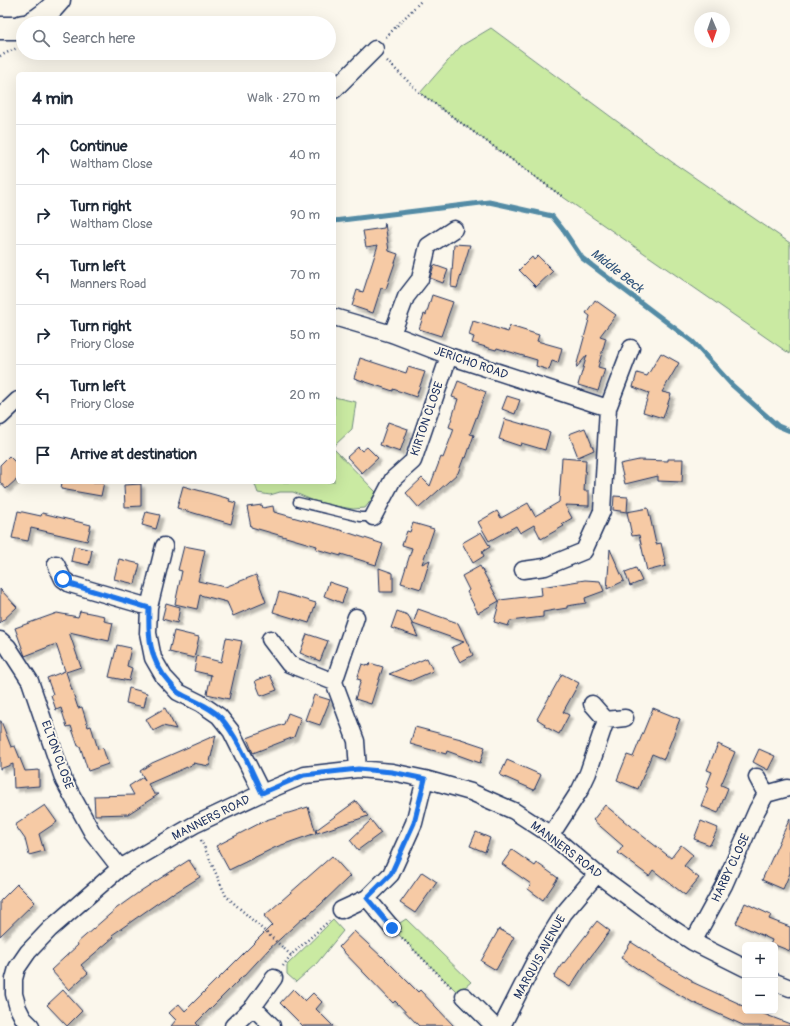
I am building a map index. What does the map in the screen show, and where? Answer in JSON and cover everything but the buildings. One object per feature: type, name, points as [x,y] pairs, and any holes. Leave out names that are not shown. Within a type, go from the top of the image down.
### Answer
[{"type":"main road","points":[[44,16],[59,0]]},
{"type":"street","points":[[336,88],[375,49]]},
{"type":"street","points":[[392,334],[406,297],[420,279],[428,246],[454,229]]},
{"type":"street","name":"JERICHO ROAD","points":[[336,318],[392,334],[448,356],[608,408]]},
{"type":"street","points":[[522,570],[545,567],[584,551],[602,511],[608,408],[631,348]]},
{"type":"street","name":"KIRTON CLOSE","points":[[373,517],[393,479],[413,461],[448,356]]},
{"type":"street","points":[[0,417],[16,402]]},
{"type":"street","points":[[164,546],[149,608],[148,633],[153,658],[164,677],[178,692],[200,702],[219,716],[231,730],[262,793]]},
{"type":"street","points":[[56,564],[63,579],[70,584],[149,608]]},
{"type":"street","points":[[356,617],[334,682],[356,741],[358,769]]},
{"type":"street","points":[[270,639],[289,664],[334,682]]},
{"type":"street","name":"ELTON CLOSE","points":[[0,640],[8,646],[30,681],[64,781],[92,832],[120,868]]},
{"type":"street","points":[[592,704],[606,720]]},
{"type":"street","points":[[606,720],[625,718]]},
{"type":"street","points":[[551,835],[580,790],[588,773],[606,720]]},
{"type":"street","name":"MANNERS ROAD","points":[[31,1026],[23,1018],[14,994],[14,979],[17,968],[28,952],[50,929],[120,868],[194,825],[304,775],[358,769],[392,772],[425,779],[478,795],[514,811],[551,835],[597,874],[658,919],[694,942],[742,966]]},
{"type":"street","points":[[757,777],[766,794],[788,788]]},
{"type":"street","points":[[341,910],[367,898],[391,874],[414,823],[425,779]]},
{"type":"street","name":"HARBY CLOSE","points":[[694,942],[724,885],[757,810],[766,794]]},
{"type":"street","name":"MARQUIS AVENUE","points":[[502,1026],[538,955],[564,913],[597,874]]},
{"type":"street","points":[[367,898],[392,928]]},
{"type":"street","points":[[233,1026],[253,1007],[274,978]]},
{"type":"street","points":[[778,983],[790,988]]},
{"type":"street","points":[[464,996],[494,1026]]},
{"type":"street","points":[[253,1007],[272,1026]]},
{"type":"lane","points":[[298,502],[354,516],[373,517]]},
{"type":"path","points":[[422,0],[375,49],[420,93],[563,197]]},
{"type":"path","points":[[0,56],[16,32]]},
{"type":"path","points":[[194,825],[226,896],[291,955]]},
{"type":"path","points":[[274,978],[291,955],[341,910]]},
{"type":"path","points":[[392,928],[458,994],[464,996]]},
{"type":"green space","points":[[491,28],[672,162],[790,243],[790,354],[563,197],[420,93],[461,46]]},
{"type":"green space","points":[[336,397],[356,402],[352,429],[336,444]]},
{"type":"green space","points":[[336,451],[376,492],[365,508],[353,509],[314,501],[293,492],[280,492],[270,495],[258,493],[255,484],[336,484]]},
{"type":"green space","points":[[406,919],[471,982],[458,993],[392,928]]},
{"type":"green space","points":[[333,920],[343,931],[317,963],[296,982],[287,974],[287,965]]},
{"type":"waterway","name":"Middle Beck","points":[[336,221],[489,202],[552,216],[582,258],[693,342],[732,385],[778,426],[790,431]]},
{"type":"route","points":[[63,579],[70,584],[149,608],[148,633],[153,658],[164,677],[178,692],[200,702],[219,716],[231,730],[262,793],[304,775],[358,769],[392,772],[425,779],[414,823],[391,874],[367,898],[392,928]]}]
